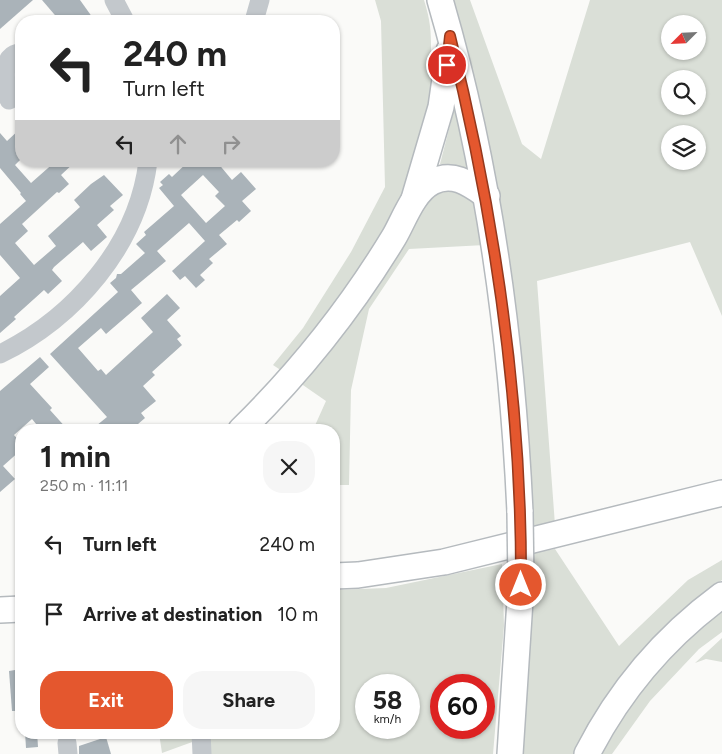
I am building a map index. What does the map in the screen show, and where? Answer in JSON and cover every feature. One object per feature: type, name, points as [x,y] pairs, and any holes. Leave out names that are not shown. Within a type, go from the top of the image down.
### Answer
[{"type":"main road","points":[[440,0],[470,116],[486,196],[497,262],[511,376],[520,512],[521,585],[510,754]]},
{"type":"main road","points":[[413,202],[441,107],[450,36]]},
{"type":"main road","points":[[247,424],[272,400],[313,354],[349,306],[384,253],[413,202],[426,185],[450,177],[463,180],[486,196]]},
{"type":"main road","points":[[340,576],[358,575],[444,562],[722,493]]},
{"type":"main road","points":[[587,754],[611,712],[636,677],[684,626],[722,595]]},
{"type":"main road","points":[[0,610],[15,609]]},
{"type":"street","points":[[114,0],[122,15]]},
{"type":"street","points":[[256,15],[260,0]]},
{"type":"street","points":[[10,99],[2,70],[8,56],[15,54]]},
{"type":"street","points":[[0,354],[31,337],[58,318],[98,275],[133,216],[141,195],[147,167]]},
{"type":"street","points":[[201,739],[202,754]]},
{"type":"shaded area","points":[[375,0],[424,0],[431,31],[430,105],[421,142],[408,178],[374,247],[331,312],[285,373],[273,365],[303,328],[351,252],[385,187],[381,21]]},
{"type":"shaded area","points":[[446,0],[470,0],[522,144],[541,159],[590,0],[722,0],[722,316],[690,242],[537,281],[555,525],[529,529]]},
{"type":"shaded area","points":[[455,106],[469,168],[468,169],[440,164]]},
{"type":"shaded area","points":[[449,186],[468,194],[475,204],[485,245],[409,249],[369,309],[351,390],[349,485],[340,485],[340,424],[316,424],[326,401],[300,383],[431,194]]},
{"type":"shaded area","points":[[555,549],[619,646],[688,580],[722,560],[722,580],[703,595],[575,754],[518,754],[531,553]]},
{"type":"shaded area","points":[[502,564],[504,626],[495,731],[495,674],[430,674],[430,739],[494,739],[493,754],[208,754],[206,739],[340,739],[340,590],[386,588]]},
{"type":"shaded area","points":[[722,604],[722,632],[699,649],[650,701],[612,754],[593,754],[642,683]]},
{"type":"shaded area","points":[[722,638],[722,662],[706,659],[695,663]]},
{"type":"shaded area","points":[[160,739],[200,739],[162,753]]},
{"type":"building","points":[[0,0],[33,0],[15,15],[0,29]]},
{"type":"building","points":[[42,0],[80,0],[91,15],[55,15]]},
{"type":"building","points":[[0,133],[7,141],[15,134],[15,167],[31,183],[49,167],[70,167],[61,175],[69,184],[59,193],[57,192],[22,224],[28,231],[15,243],[34,265],[56,246],[48,236],[80,207],[74,200],[91,184],[104,175],[123,195],[110,206],[114,210],[97,225],[107,237],[91,251],[83,242],[54,267],[52,270],[62,281],[48,294],[44,290],[14,317],[16,319],[0,333],[0,296],[20,278],[0,255],[0,224],[26,201],[0,168]]},
{"type":"building","points":[[183,167],[221,167],[232,180],[241,172],[256,189],[242,201],[251,211],[239,222],[237,220],[219,235],[227,244],[209,259],[213,263],[200,275],[205,280],[196,288],[185,276],[180,280],[172,271],[205,241],[189,223],[157,251],[166,261],[131,290],[142,303],[106,334],[101,328],[78,348],[98,371],[101,369],[106,375],[153,332],[141,318],[167,294],[180,308],[167,320],[181,336],[177,339],[182,345],[152,372],[155,375],[143,386],[156,401],[141,413],[145,418],[138,424],[98,424],[107,417],[50,354],[118,292],[110,283],[116,278],[117,274],[121,274],[145,253],[136,244],[146,235],[144,232],[174,206],[159,188],[163,185],[160,182],[169,174],[172,177]],"holes":[[[203,175],[219,192],[215,196],[225,206],[206,223],[181,195]]]},
{"type":"building","points":[[40,357],[49,367],[30,384],[52,408],[50,410],[63,424],[36,424],[32,419],[26,424],[15,424],[15,455],[3,466],[15,479],[0,492],[0,391]]},
{"type":"building","points":[[15,670],[15,711],[12,711],[9,671]]},
{"type":"building","points":[[25,739],[37,739],[38,747],[26,748]]},
{"type":"building","points":[[100,739],[107,739],[111,754],[79,754],[79,746]]},
{"type":"route","points":[[447,65],[450,36],[479,158],[506,324],[517,447],[522,548],[521,585]]}]
